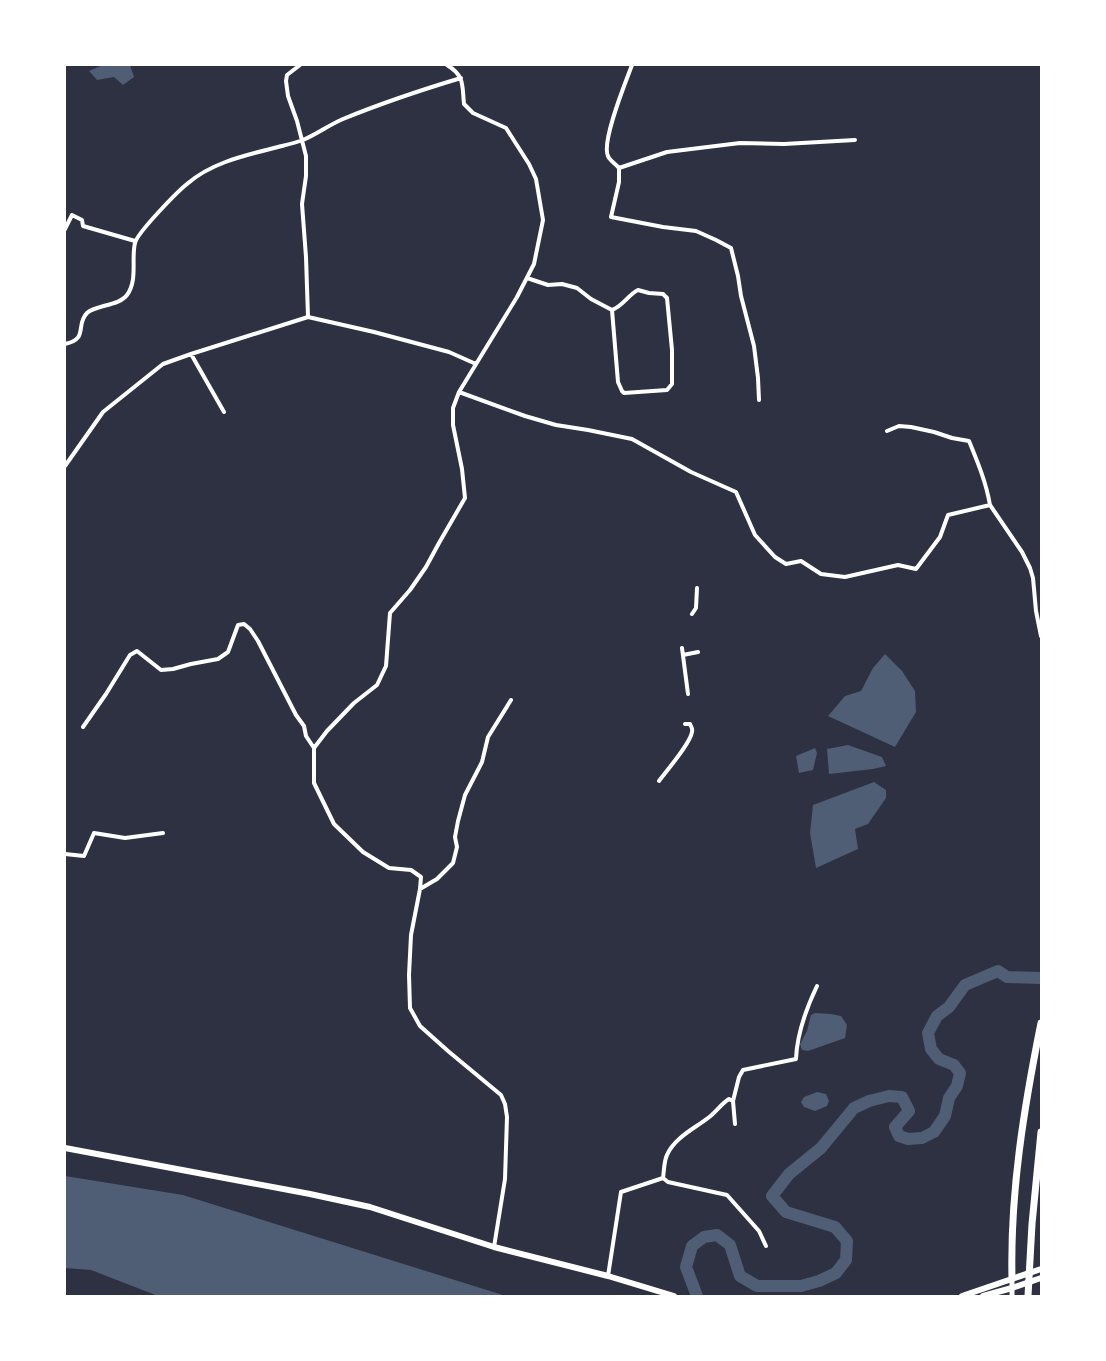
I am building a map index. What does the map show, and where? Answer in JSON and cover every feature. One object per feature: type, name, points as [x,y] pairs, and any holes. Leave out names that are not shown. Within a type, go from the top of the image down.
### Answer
[{"type":"highway","points":[[1012,1278],[1011,1258],[1018,1160],[1041,1023]]},
{"type":"highway","points":[[1028,1296],[1032,1224],[1041,1132]]},
{"type":"main road","points":[[65,1148],[370,1207],[494,1247],[608,1276],[674,1296]]},
{"type":"main road","points":[[962,1296],[1041,1269]]},
{"type":"main road","points":[[983,1296],[1041,1278]]},
{"type":"street","points":[[300,65],[288,75],[286,80],[288,96],[306,156],[306,176],[302,204],[308,317]]},
{"type":"street","points":[[314,748],[327,731],[354,703],[377,685],[386,666],[390,613],[410,590],[426,567],[465,498],[452,408],[459,392],[517,297],[534,264],[543,220],[536,179],[529,164],[506,128],[473,113],[464,104],[462,78],[454,69],[447,65]]},
{"type":"street","points":[[632,65],[606,142],[608,156],[619,168],[619,182],[611,217],[696,231],[731,248],[754,346],[759,400]]},
{"type":"street","points":[[65,344],[79,338],[85,315],[91,309],[107,306],[127,296],[132,284],[135,241],[149,222],[187,183],[205,170],[238,158],[302,140],[341,120],[404,96],[462,78]]},
{"type":"street","points":[[619,168],[667,152],[740,143],[784,144],[855,140]]},
{"type":"street","points":[[65,229],[72,215],[82,220],[83,226],[135,241]]},
{"type":"street","points":[[526,278],[548,285],[562,284],[577,288],[612,310]]},
{"type":"street","points":[[638,290],[665,295],[667,298],[672,350],[672,384],[667,390],[624,393],[622,391],[618,382],[612,310],[619,307],[631,294],[638,290]]},
{"type":"street","points":[[65,466],[103,412],[163,364],[308,317],[449,352],[476,364]]},
{"type":"street","points":[[191,354],[224,412]]},
{"type":"street","points":[[459,392],[524,416],[556,425],[632,439],[691,472],[736,492],[755,536],[775,557],[786,564],[801,561],[821,574],[844,577],[898,565],[916,569],[940,537],[948,515],[990,505]]},
{"type":"street","points":[[887,431],[900,426],[911,427],[969,441],[984,476],[990,505],[1022,552],[1030,568],[1041,636]]},
{"type":"street","points":[[692,614],[696,608],[697,588]]},
{"type":"street","points":[[83,726],[106,694],[130,655],[136,652],[161,670],[173,669],[218,659],[228,652],[238,625],[244,624],[250,629],[296,715],[304,726],[306,736],[314,748],[314,784],[334,824],[363,852],[389,868],[410,870],[421,877],[411,935],[410,1008],[420,1026],[501,1096],[505,1104],[507,1117],[505,1179],[494,1247]]},
{"type":"street","points":[[682,648],[688,694]]},
{"type":"street","points":[[683,655],[698,652]]},
{"type":"street","points":[[420,889],[437,879],[453,863],[457,847],[455,837],[465,795],[482,762],[488,737],[512,700]]},
{"type":"street","points":[[659,780],[692,733],[692,726],[684,724]]},
{"type":"street","points":[[65,854],[84,856],[94,833],[125,838],[163,833]]},
{"type":"street","points":[[736,1124],[733,1100],[739,1077],[743,1070],[796,1059],[796,1046],[806,1009],[817,986]]},
{"type":"street","points":[[663,1178],[666,1156],[670,1149],[684,1135],[710,1117],[726,1100],[733,1100]]},
{"type":"street","points":[[663,1178],[668,1182],[727,1195],[759,1231],[766,1246]]},
{"type":"street","points":[[608,1276],[621,1192],[663,1178]]},
{"type":"street","points":[[1012,1278],[1012,1296]]},
{"type":"water","points":[[103,65],[130,65],[134,77],[123,85],[114,77],[97,80],[89,71]]},
{"type":"water","points":[[885,654],[902,671],[915,691],[916,712],[895,747],[828,716],[845,696],[861,691],[873,668]]},
{"type":"water","points":[[848,745],[882,757],[886,766],[829,774],[827,749]]},
{"type":"water","points":[[815,748],[817,753],[813,770],[799,773],[796,756]]},
{"type":"water","points":[[874,782],[886,790],[886,798],[868,824],[855,829],[858,849],[816,868],[810,833],[813,805]]},
{"type":"water","points":[[815,1013],[841,1016],[847,1025],[845,1038],[808,1051],[802,1050],[800,1044],[807,1031],[811,1015]]},
{"type":"water","points":[[817,1092],[826,1094],[829,1101],[827,1106],[815,1111],[804,1107],[801,1102],[804,1097]]},
{"type":"water","points":[[65,1176],[183,1195],[506,1296],[158,1296],[91,1270],[65,1268]]},
{"type":"waterway","points":[[697,1296],[686,1267],[692,1246],[704,1237],[717,1235],[730,1245],[740,1276],[757,1286],[801,1286],[819,1281],[836,1273],[846,1260],[847,1241],[835,1227],[786,1212],[772,1196],[789,1174],[821,1148],[854,1108],[869,1101],[889,1096],[902,1097],[909,1111],[895,1127],[899,1136],[908,1139],[922,1138],[934,1132],[945,1116],[949,1098],[957,1086],[960,1073],[954,1065],[939,1059],[931,1049],[928,1033],[937,1016],[949,1007],[965,985],[998,971],[1007,977],[1041,978]]}]
